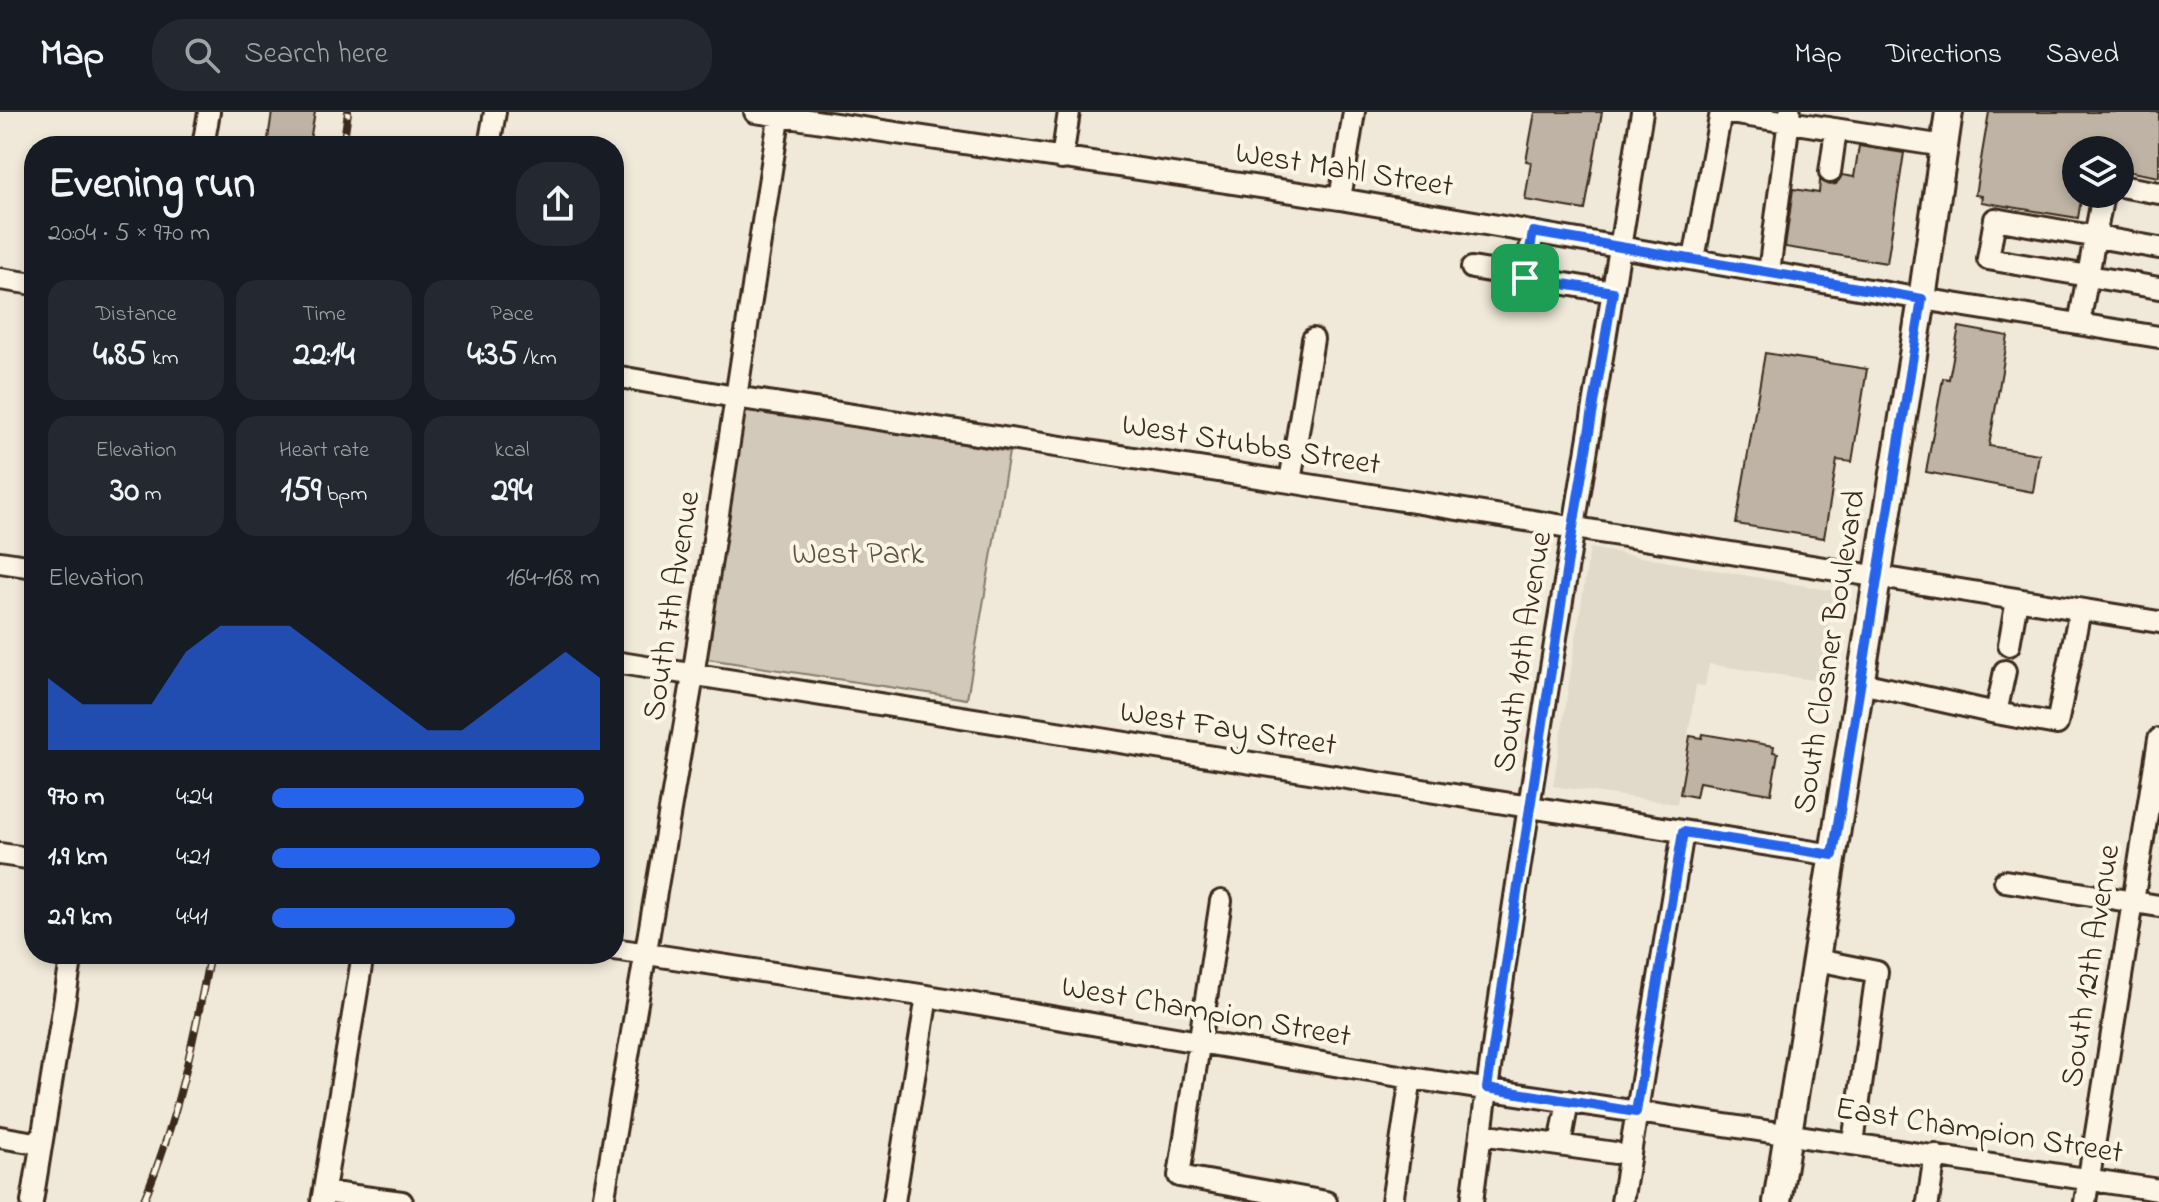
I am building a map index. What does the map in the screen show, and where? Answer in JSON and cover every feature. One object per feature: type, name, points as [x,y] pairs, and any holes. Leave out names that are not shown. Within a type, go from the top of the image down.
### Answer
[{"type":"main road","name":"South Closner Boulevard","points":[[1777,1202],[1878,578],[1949,112]]},
{"type":"street","points":[[205,136],[209,112]]},
{"type":"street","points":[[491,136],[495,112]]},
{"type":"street","name":"West Mahl Street","points":[[755,112],[1340,199],[2159,337]]},
{"type":"street","points":[[1062,159],[1069,112]]},
{"type":"street","points":[[1340,199],[1354,112]]},
{"type":"street","name":"South 10th Avenue","points":[[1472,1202],[1573,527],[1642,112]]},
{"type":"street","points":[[1694,259],[1723,112],[1789,117],[1836,130],[1944,146]]},
{"type":"street","name":"South 7th Avenue","points":[[603,1202],[693,676],[779,114]]},
{"type":"street","points":[[1769,272],[1789,117]]},
{"type":"street","points":[[1830,172],[1836,130]]},
{"type":"street","points":[[2134,189],[2159,193]]},
{"type":"street","points":[[2079,324],[2100,208]]},
{"type":"street","points":[[2159,248],[1995,219],[1988,259],[2159,288]]},
{"type":"street","points":[[1525,278],[1533,232]]},
{"type":"street","points":[[1472,268],[1613,292]]},
{"type":"street","points":[[0,279],[24,283]]},
{"type":"street","points":[[1290,482],[1313,339]]},
{"type":"street","name":"West Stubbs Street","points":[[624,378],[2159,622]]},
{"type":"street","points":[[0,562],[24,566]]},
{"type":"street","points":[[2009,645],[2017,600]]},
{"type":"street","points":[[1861,683],[2057,724],[2080,610]]},
{"type":"street","name":"West Fay Street","points":[[624,664],[1833,855]]},
{"type":"street","points":[[1996,713],[2005,671]]},
{"type":"street","name":"South 12th Avenue","points":[[2085,1202],[2159,739]]},
{"type":"street","points":[[1622,1202],[1683,832]]},
{"type":"street","points":[[0,854],[24,858]]},
{"type":"street","points":[[2005,881],[2159,906]]},
{"type":"street","points":[[1221,901],[1179,1176],[1326,1202]]},
{"type":"street","name":"West Champion Street","points":[[624,951],[927,996],[1411,1078],[1789,1133]]},
{"type":"street","points":[[1817,960],[1877,972],[1853,1143]]},
{"type":"street","points":[[32,1202],[70,964]]},
{"type":"street","points":[[361,964],[323,1197],[402,1202]]},
{"type":"street","points":[[894,1202],[927,996]]},
{"type":"street","points":[[1392,1202],[1411,1078]]},
{"type":"street","points":[[1560,1145],[1568,1101]]},
{"type":"street","name":"East Champion Street","points":[[1789,1133],[2159,1190]]},
{"type":"street","points":[[1481,1134],[1615,1153]]},
{"type":"street","points":[[0,1137],[41,1144]]},
{"type":"street","points":[[1928,1202],[1935,1155]]},
{"type":"shaded area","points":[[1590,548],[1834,591],[1819,681],[1709,664],[1705,686],[1696,685],[1677,804],[1553,786]]},
{"type":"green space","name":"West Park","points":[[753,408],[1009,452],[967,699],[708,659],[743,411]]},
{"type":"building","points":[[272,112],[315,112],[311,136],[268,136]]},
{"type":"building","points":[[1535,112],[1602,112],[1585,210],[1525,200],[1531,162],[1526,161]]},
{"type":"building","points":[[1989,112],[2159,112],[2159,177],[2134,173],[2134,136],[2062,136],[2062,208],[2080,208],[2078,218],[1981,202],[1982,196],[1975,195]]},
{"type":"building","points":[[1859,146],[1904,153],[1887,263],[1785,247],[1793,189],[1819,193],[1820,180],[1829,185],[1836,184],[1842,175],[1854,177]]},
{"type":"building","points":[[1959,327],[2008,336],[1989,446],[2039,454],[2033,492],[1926,472],[1943,378],[1949,379]]},
{"type":"building","points":[[1765,353],[1867,369],[1852,462],[1837,460],[1824,538],[1736,524]]},
{"type":"building","points":[[1703,734],[1774,746],[1773,752],[1778,753],[1771,794],[1699,782],[1696,797],[1680,794],[1690,736],[1702,738]]},
{"type":"railway","points":[[344,136],[348,112]]},
{"type":"railway","points":[[143,1202],[175,1111],[208,964]]},
{"type":"route","points":[[1533,232],[1922,299],[1833,855],[1683,832],[1636,1112],[1487,1088],[1573,527],[1613,292],[1525,278],[1533,232]]}]
